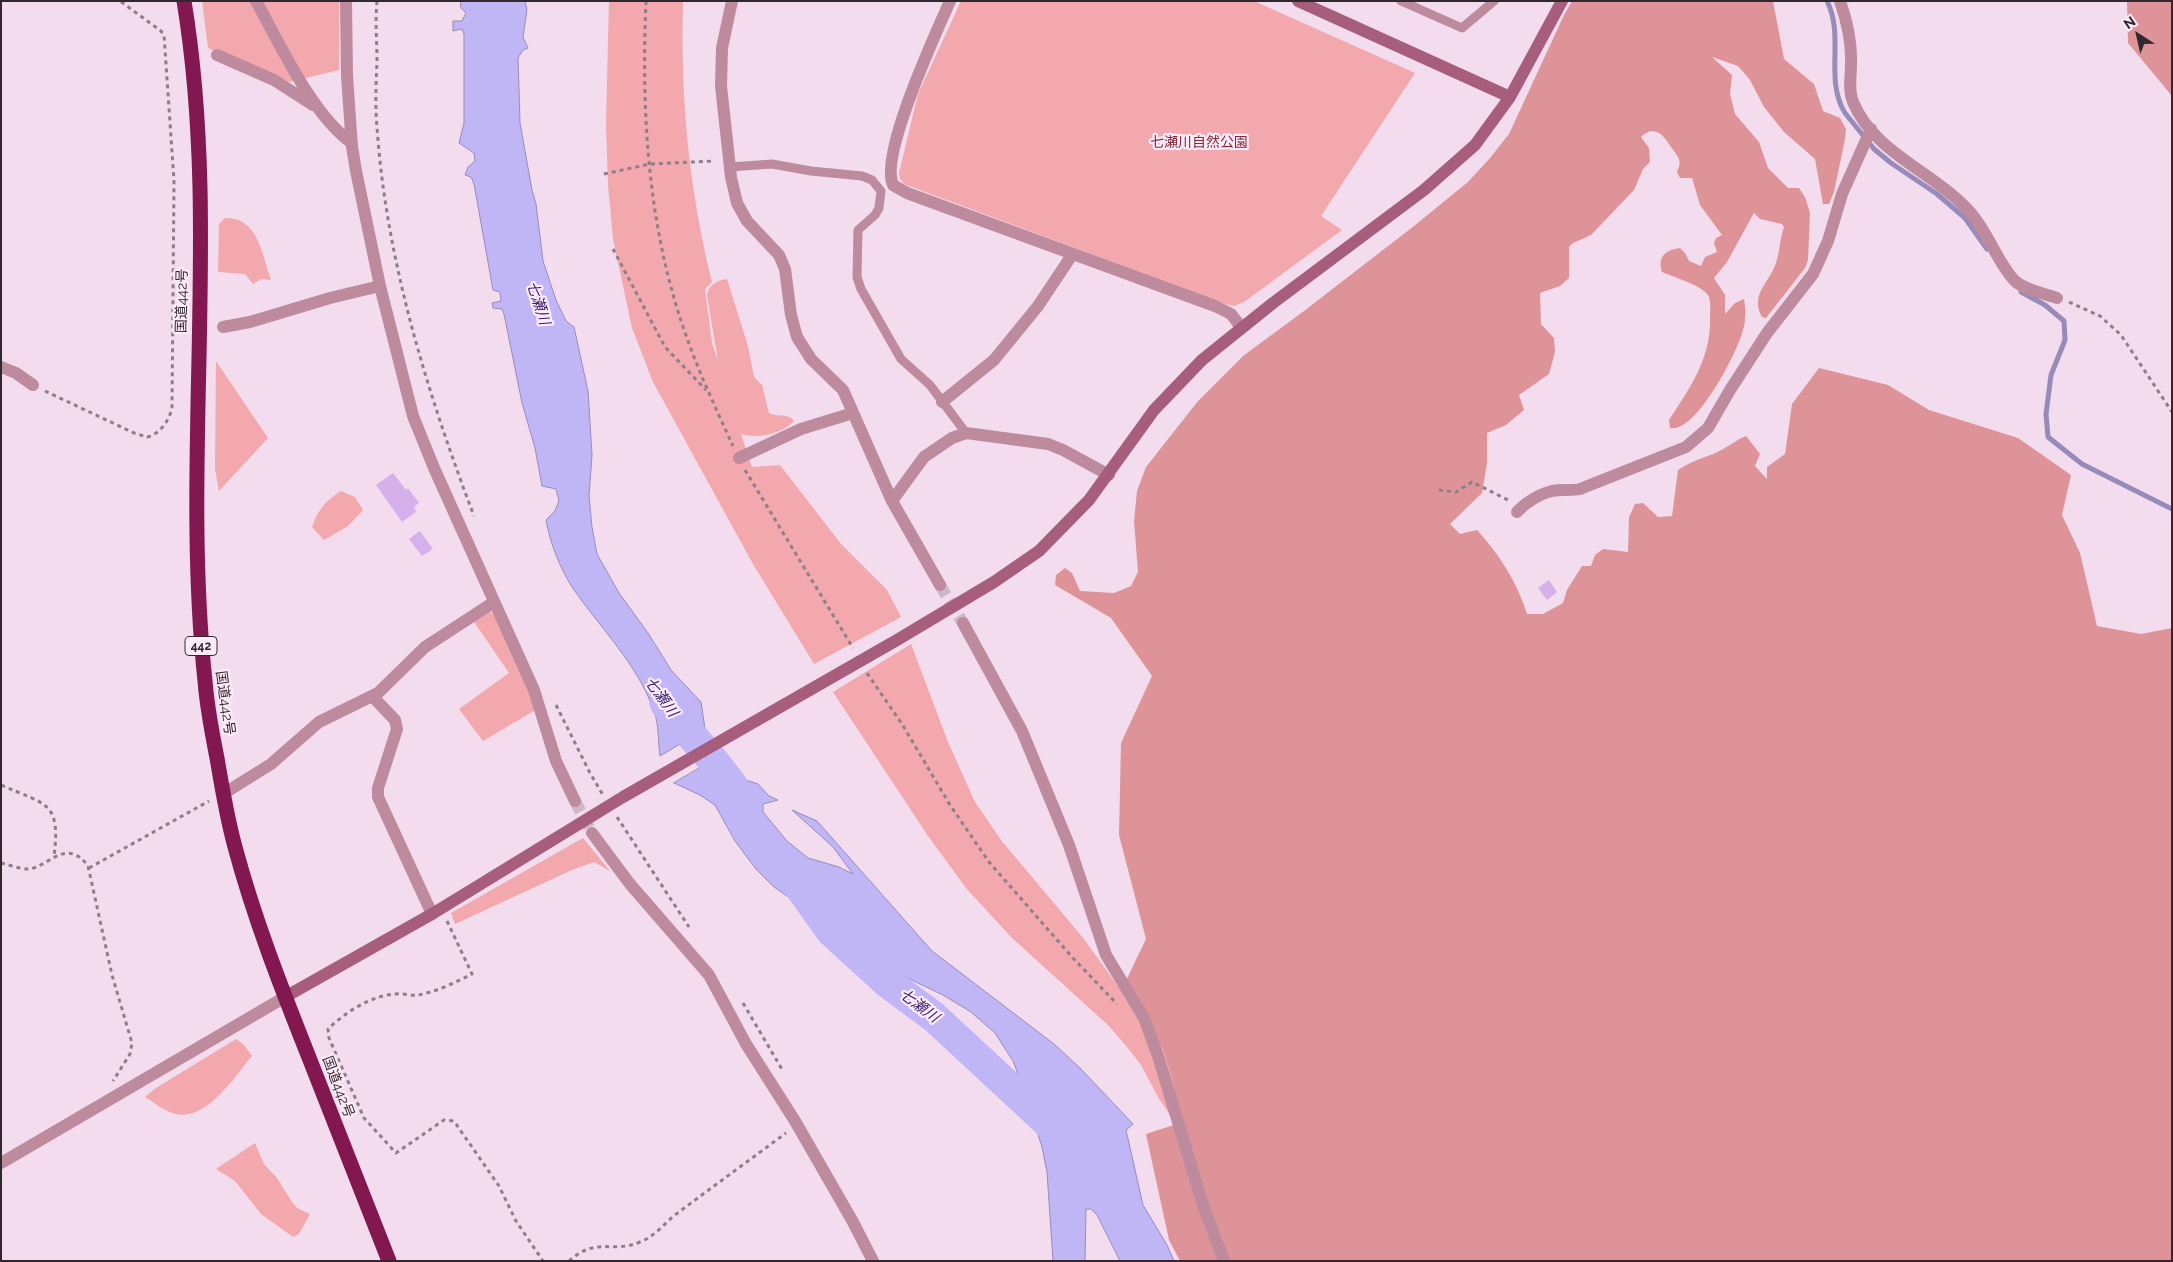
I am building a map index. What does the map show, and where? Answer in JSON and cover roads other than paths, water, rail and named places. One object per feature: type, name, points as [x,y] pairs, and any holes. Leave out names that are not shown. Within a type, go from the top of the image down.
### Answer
[{"type":"highway","name":"国道442号","points":[[184,1],[196,88],[200,190],[196,496],[198,601],[205,683],[223,794],[234,847],[285,997],[389,1261]]},
{"type":"street","points":[[256,1],[317,108],[337,132],[352,143]]},
{"type":"street","points":[[346,1],[345,46],[352,143],[380,286],[414,416],[534,690],[562,775],[574,801]]},
{"type":"street","points":[[732,1],[724,36],[721,72],[733,187],[740,210],[747,220],[774,247],[782,262],[786,276],[792,324],[797,337],[815,364],[840,386],[892,501],[940,585]]},
{"type":"street","points":[[950,1],[906,108],[892,161],[891,177],[893,185],[907,193],[1215,306],[1231,314],[1241,327]]},
{"type":"street","points":[[1298,1],[1510,97]]},
{"type":"street","points":[[1,1163],[285,997],[432,914],[623,797],[960,603],[1024,562],[1066,525],[1108,475],[1166,395],[1202,360],[1241,327],[1446,173],[1475,145],[1501,112],[1562,1]]},
{"type":"street","points":[[1840,1],[1851,48],[1850,81],[1852,100],[1859,115],[1902,159],[1951,192],[1970,212],[2016,281],[2028,288],[2058,298]]},
{"type":"street","points":[[218,56],[274,80],[317,108]]},
{"type":"street","points":[[1519,509],[1552,491],[1566,492],[1580,489],[1675,452],[1698,439],[1708,428],[1767,333],[1812,274],[1828,241],[1842,194],[1871,129]]},
{"type":"street","points":[[942,402],[994,360],[1038,306],[1072,255]]},
{"type":"street","points":[[222,327],[250,322],[330,298],[380,286]]},
{"type":"street","points":[[1,367],[16,372],[33,385]]},
{"type":"street","points":[[739,458],[801,429],[853,413]]},
{"type":"street","points":[[892,501],[924,457],[952,438],[966,433],[1048,444],[1063,450],[1108,475]]},
{"type":"street","points":[[223,794],[271,764],[319,722],[373,697],[425,647],[494,602]]},
{"type":"street","points":[[963,623],[1022,731],[1069,844],[1106,955],[1144,1018],[1158,1056],[1203,1205],[1224,1261]]},
{"type":"street","points":[[373,697],[395,720],[397,729],[378,788],[378,797],[432,914]]},
{"type":"street","points":[[592,833],[625,878],[709,975],[746,1044],[794,1121],[853,1222],[873,1261]]},
{"type":"lane","points":[[1401,1],[1462,28],[1494,1]]},
{"type":"lane","points":[[730,164],[772,164],[811,171],[862,176],[872,180],[881,191],[879,208],[875,215],[858,230],[858,284],[901,359],[910,369],[922,377],[966,433]]},
{"type":"lane","points":[[881,191],[893,185]]},
{"type":"water","points":[[461,1],[525,1],[527,10],[523,37],[528,48],[523,50],[518,58],[520,123],[536,204],[543,261],[556,300],[566,321],[574,327],[588,391],[592,455],[589,496],[597,554],[619,593],[648,633],[671,670],[701,702],[705,729],[660,756],[656,716],[647,694],[628,661],[572,587],[560,564],[550,538],[546,520],[555,511],[559,501],[556,489],[542,486],[535,448],[522,403],[504,314],[502,309],[493,308],[492,303],[501,301],[500,292],[493,290],[474,184],[471,177],[465,175],[468,167],[475,161],[474,153],[459,143],[464,123],[464,34],[462,29],[453,31],[453,21],[462,21],[466,13],[461,8]]},
{"type":"water","points":[[717,758],[730,770],[746,780],[758,784],[769,796],[778,800],[763,804],[763,812],[787,841],[808,858],[839,867],[853,874],[833,847],[792,810],[817,821],[932,951],[1054,1044],[1080,1068],[1133,1124],[1126,1130],[1143,1205],[1167,1245],[1174,1261],[1120,1261],[1097,1215],[1091,1209],[1086,1209],[1085,1261],[1053,1261],[1047,1172],[1042,1147],[1013,1061],[995,1033],[971,1012],[943,995],[899,974],[774,887],[756,869],[735,841],[715,805],[700,795],[674,783]]},
{"type":"waterway","points":[[1827,1],[1834,29],[1836,86],[1839,100],[1845,113],[1874,149],[1891,163],[1937,194],[1965,218],[1987,249]]},
{"type":"waterway","points":[[2021,292],[2045,305],[2064,321],[2065,340],[2051,375],[2046,414],[2048,437],[2082,464],[2172,509]]},
{"type":"waterway","name":"七瀬川","points":[[665,703],[721,770],[738,794]]},
{"type":"waterway","name":"七瀬川","points":[[799,886],[831,931],[888,983],[934,1017],[1059,1133]]},
{"type":"tunnel","points":[[940,585],[963,623]]},
{"type":"tunnel","points":[[575,801],[592,833]]},
{"type":"park label","name":"七瀬川自然公園","points":[[1199,143]]}]
